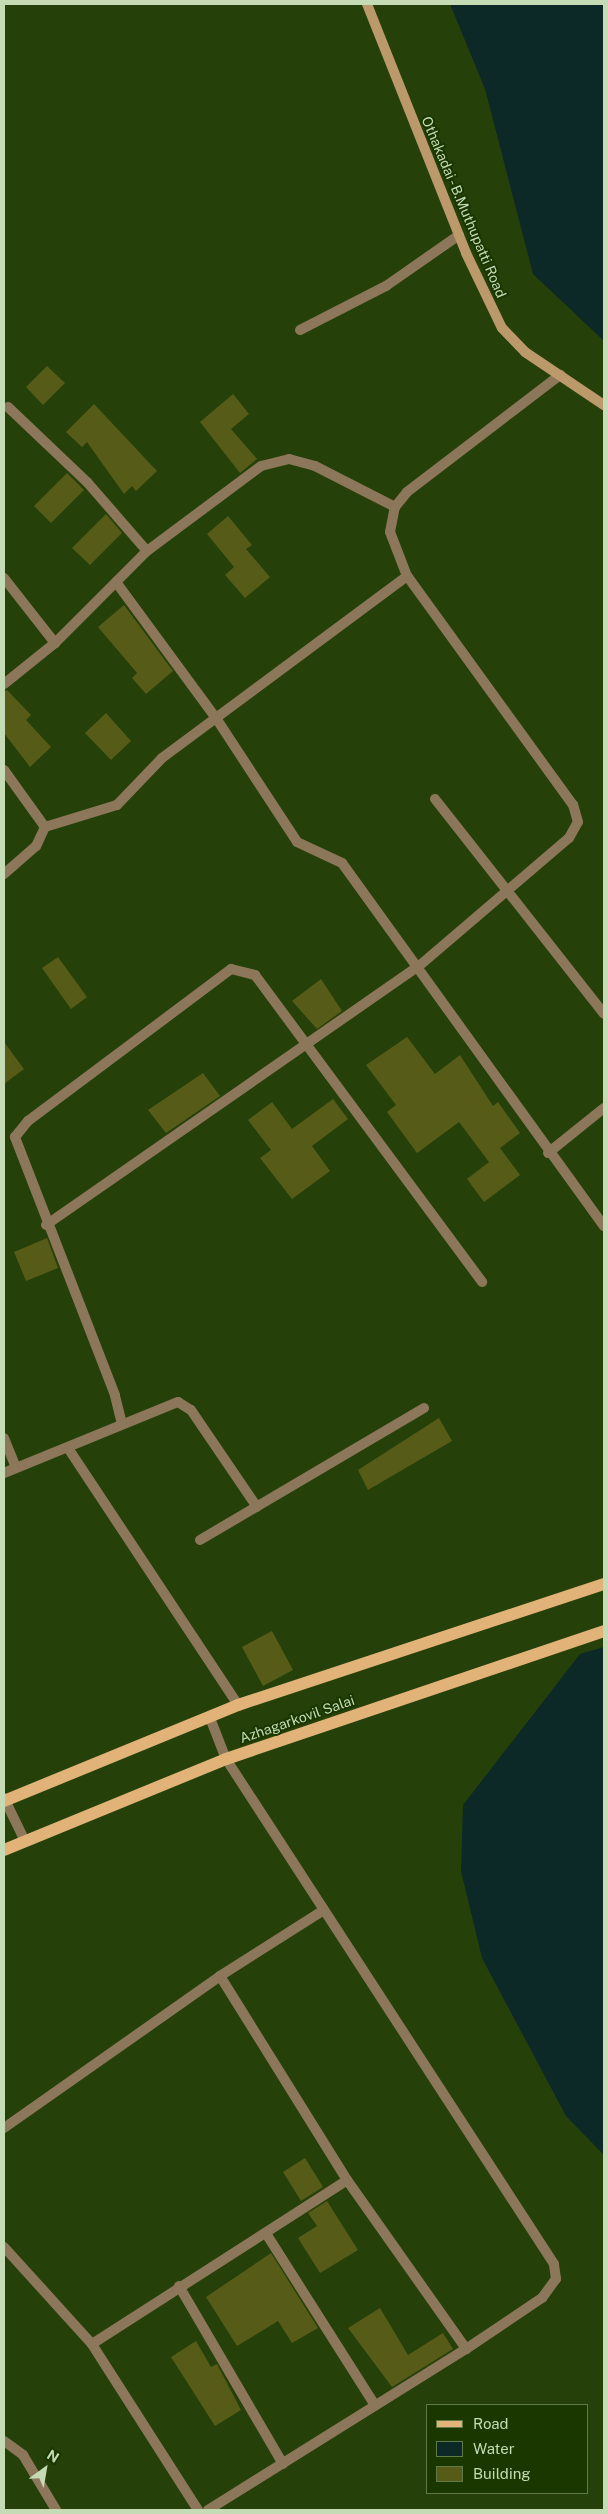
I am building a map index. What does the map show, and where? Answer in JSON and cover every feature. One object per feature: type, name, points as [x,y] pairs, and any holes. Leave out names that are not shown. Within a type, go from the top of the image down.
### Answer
[{"type":"main road","name":"Othakadai - B.Muthupatti Road","points":[[367,4],[459,235],[502,328],[525,352],[604,405]]},
{"type":"main road","points":[[4,1800],[210,1718],[238,1705],[604,1584]]},
{"type":"main road","name":"Azhagarkovil Salai","points":[[4,1850],[226,1759],[604,1631]]},
{"type":"street","points":[[300,330],[386,286],[459,235]]},
{"type":"street","points":[[46,1224],[310,1044],[419,966],[569,838],[578,822],[574,805],[407,576],[390,532],[395,507],[407,492],[560,376]]},
{"type":"street","points":[[8,407],[87,482],[147,551]]},
{"type":"street","points":[[4,684],[55,643],[147,551],[261,466],[289,459],[315,466],[395,507]]},
{"type":"street","points":[[4,874],[36,846],[45,827],[117,805],[162,758],[407,576]]},
{"type":"street","points":[[4,578],[55,643]]},
{"type":"street","points":[[116,582],[216,718],[298,842],[342,863],[419,966],[548,1153],[604,1226]]},
{"type":"street","points":[[4,770],[45,827]]},
{"type":"street","points":[[435,800],[604,1014]]},
{"type":"street","points":[[122,1424],[115,1395],[15,1145],[21,1127],[216,977],[231,969],[255,975],[310,1044],[482,1282]]},
{"type":"street","points":[[548,1153],[604,1108]]},
{"type":"street","points":[[4,1472],[68,1448],[172,1402],[184,1404],[257,1507]]},
{"type":"street","points":[[200,1540],[424,1408]]},
{"type":"street","points":[[4,1438],[16,1468]]},
{"type":"street","points":[[68,1448],[238,1705]]},
{"type":"street","points":[[208,2510],[466,2349],[542,2298],[556,2279],[554,2264],[226,1759],[210,1718]]},
{"type":"street","points":[[4,1800],[25,1841]]},
{"type":"street","points":[[4,2128],[220,1976],[324,1910]]},
{"type":"street","points":[[220,1976],[346,2180],[466,2349]]},
{"type":"street","points":[[92,2344],[179,2286],[267,2235],[346,2180]]},
{"type":"street","points":[[267,2235],[375,2405]]},
{"type":"street","points":[[4,2247],[92,2344],[198,2510]]},
{"type":"street","points":[[179,2286],[283,2464]]},
{"type":"street","points":[[4,2441],[22,2455],[56,2510]]},
{"type":"water","points":[[450,4],[604,4],[604,341],[533,274],[485,89]]},
{"type":"water","points":[[604,1647],[604,2155],[566,2116],[482,1958],[461,1871],[463,1805],[580,1654]]},
{"type":"building","points":[[47,366],[65,383],[43,405],[26,387]]},
{"type":"building","points":[[233,394],[249,414],[231,429],[257,459],[240,473],[200,422]]},
{"type":"building","points":[[94,404],[157,471],[136,491],[132,486],[124,494],[87,442],[82,447],[66,432]]},
{"type":"building","points":[[67,473],[84,490],[51,523],[34,506]]},
{"type":"building","points":[[106,514],[122,533],[90,565],[72,548]]},
{"type":"building","points":[[228,516],[252,545],[246,549],[270,577],[245,598],[225,575],[234,567],[207,534]]},
{"type":"building","points":[[124,605],[173,671],[146,694],[132,678],[137,673],[98,627]]},
{"type":"building","points":[[7,690],[31,715],[26,720],[51,747],[30,767],[4,733],[4,691]]},
{"type":"building","points":[[106,713],[131,741],[111,760],[85,733]]},
{"type":"building","points":[[58,957],[87,997],[71,1009],[42,968]]},
{"type":"building","points":[[321,979],[342,1011],[317,1029],[292,1001]]},
{"type":"building","points":[[407,1037],[435,1074],[460,1055],[493,1106],[498,1102],[520,1133],[500,1148],[520,1175],[484,1202],[467,1179],[489,1162],[459,1122],[417,1153],[387,1112],[396,1105],[366,1065]]},
{"type":"building","points":[[4,1042],[24,1069],[4,1084]]},
{"type":"building","points":[[203,1073],[220,1096],[166,1133],[148,1110]]},
{"type":"building","points":[[333,1099],[348,1119],[312,1146],[330,1171],[292,1199],[260,1158],[271,1150],[248,1120],[272,1102],[292,1129]]},
{"type":"building","points":[[47,1238],[58,1268],[26,1281],[14,1252]]},
{"type":"building","points":[[439,1418],[452,1441],[368,1490],[358,1470]]},
{"type":"building","points":[[272,1631],[293,1670],[263,1686],[242,1647]]},
{"type":"building","points":[[305,2158],[323,2187],[301,2201],[283,2172]]},
{"type":"building","points":[[327,2201],[358,2250],[320,2273],[298,2238],[317,2226],[308,2213]]},
{"type":"building","points":[[271,2253],[318,2328],[292,2343],[278,2321],[237,2346],[206,2297]]},
{"type":"building","points":[[380,2308],[408,2355],[443,2333],[453,2349],[392,2387],[348,2328]]},
{"type":"building","points":[[196,2341],[211,2367],[217,2364],[241,2410],[215,2426],[171,2357]]}]
